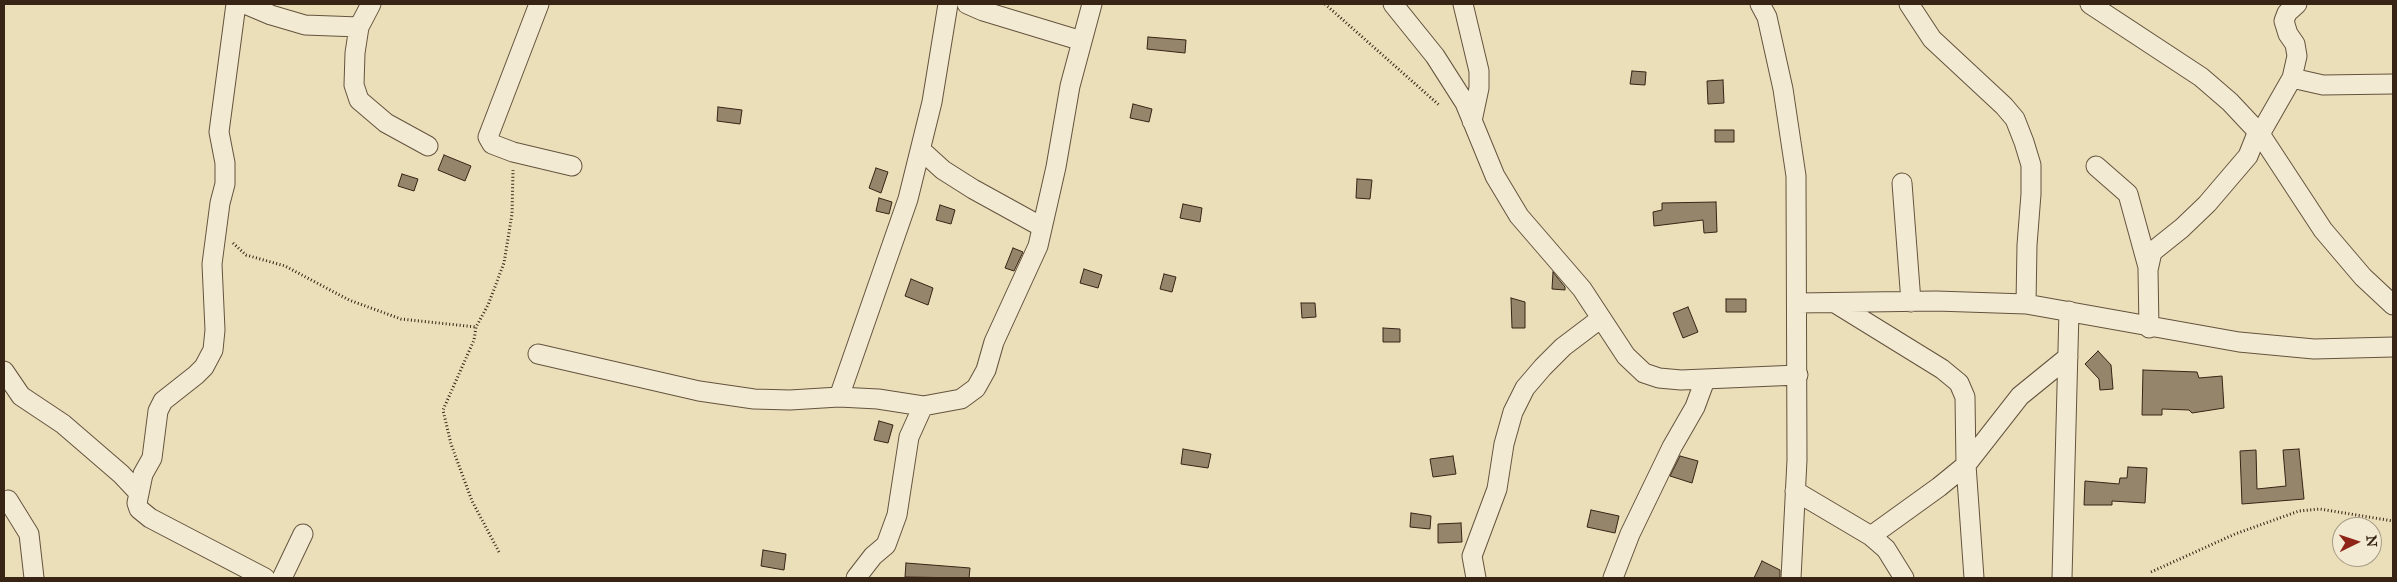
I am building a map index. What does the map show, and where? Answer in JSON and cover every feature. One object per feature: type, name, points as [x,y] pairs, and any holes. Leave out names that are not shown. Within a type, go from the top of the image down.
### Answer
[{"type":"street","points":[[236,4],[219,132],[225,164],[225,184],[220,203],[212,264],[215,330],[213,350],[204,367],[163,401],[158,411],[152,458],[143,474],[138,492],[140,509],[150,518],[265,578]]},
{"type":"street","points":[[245,4],[305,25],[359,27]]},
{"type":"street","points":[[371,4],[359,27],[354,73],[359,100],[386,123],[428,146]]},
{"type":"street","points":[[839,397],[892,248],[921,150],[932,102],[948,4]]},
{"type":"street","points":[[967,4],[990,13],[1082,41]]},
{"type":"street","points":[[538,354],[700,391],[727,395],[790,400],[839,397],[878,399],[923,406],[961,399],[976,388],[986,370],[994,342],[1038,246],[1056,166],[1061,127],[1092,4]]},
{"type":"street","points":[[1393,4],[1446,71],[1465,103],[1495,176],[1509,201],[1523,221],[1582,289],[1626,356],[1644,373],[1659,378],[1704,380],[1798,375]]},
{"type":"street","points":[[1463,4],[1479,71],[1479,88],[1472,121]]},
{"type":"street","points":[[1908,4],[1932,39],[2004,106],[2015,119],[2031,165],[2026,304]]},
{"type":"street","points":[[2090,4],[2201,77],[2230,102],[2259,133],[2323,230],[2363,277],[2393,304]]},
{"type":"street","points":[[2149,328],[2148,270],[2152,252],[2182,228],[2207,204],[2248,156],[2259,133],[2292,78],[2297,56],[2295,44],[2288,34],[2284,21],[2287,13],[2297,4]]},
{"type":"street","points":[[534,5],[488,138],[492,144],[513,152],[572,166]]},
{"type":"street","points":[[1765,8],[1784,89],[1796,176],[1798,375],[1791,578]]},
{"type":"street","points":[[2292,78],[2323,85],[2393,84]]},
{"type":"street","points":[[921,150],[944,170],[973,190],[1042,227]]},
{"type":"street","points":[[2096,166],[2128,194],[2148,270]]},
{"type":"street","points":[[1902,183],[1911,302]]},
{"type":"street","points":[[1798,303],[2026,304],[2149,328],[2240,342],[2314,349],[2393,348]]},
{"type":"street","points":[[1835,303],[1942,369],[1959,383],[1965,397],[1966,464],[1974,578]]},
{"type":"street","points":[[2062,578],[2069,311]]},
{"type":"street","points":[[1476,578],[1472,556],[1497,489],[1504,444],[1513,412],[1525,388],[1543,367],[1563,347],[1600,319]]},
{"type":"street","points":[[1870,536],[1939,488],[1966,464],[2020,396],[2068,357]]},
{"type":"street","points":[[4,371],[21,396],[63,424],[121,474],[138,492]]},
{"type":"street","points":[[1613,578],[1630,534],[1672,447],[1695,406],[1704,380]]},
{"type":"street","points":[[856,578],[873,556],[886,544],[897,515],[909,436],[923,406]]},
{"type":"street","points":[[1795,490],[1870,536],[1886,549],[1904,578]]},
{"type":"street","points":[[8,500],[29,534],[34,578]]},
{"type":"street","points":[[282,578],[303,534]]},
{"type":"path","points":[[1325,4],[1439,105]]},
{"type":"path","points":[[499,552],[472,501],[451,444],[443,410],[474,340],[476,327],[488,305],[504,263],[512,214],[513,152]]},
{"type":"path","points":[[217,232],[246,255],[285,266],[349,300],[401,319],[476,327]]},
{"type":"path","points":[[2151,572],[2235,534],[2299,511],[2320,509],[2393,521]]},
{"type":"building","points":[[1148,37],[1186,40],[1185,53],[1147,49]]},
{"type":"building","points":[[1632,71],[1646,72],[1645,85],[1630,84]]},
{"type":"building","points":[[1723,80],[1724,103],[1708,104],[1707,81]]},
{"type":"building","points":[[1133,104],[1152,109],[1149,122],[1130,118]]},
{"type":"building","points":[[718,107],[742,110],[740,124],[717,121]]},
{"type":"building","points":[[1715,130],[1734,130],[1734,142],[1715,142]]},
{"type":"building","points":[[444,155],[471,166],[465,181],[438,170]]},
{"type":"building","points":[[876,168],[888,172],[881,193],[869,188]]},
{"type":"building","points":[[402,174],[418,179],[414,191],[398,186]]},
{"type":"building","points":[[1357,179],[1372,180],[1370,199],[1356,198]]},
{"type":"building","points":[[879,198],[892,202],[889,214],[876,211]]},
{"type":"building","points":[[1716,202],[1717,232],[1704,233],[1703,220],[1654,226],[1653,212],[1662,210],[1662,203]]},
{"type":"building","points":[[1183,204],[1202,208],[1200,222],[1180,218]]},
{"type":"building","points":[[940,205],[955,210],[951,224],[936,220]]},
{"type":"building","points":[[1013,248],[1023,252],[1014,271],[1005,268]]},
{"type":"building","points":[[1084,269],[1102,275],[1098,288],[1080,283]]},
{"type":"building","points":[[1553,272],[1565,287],[1565,290],[1552,289]]},
{"type":"building","points":[[1164,274],[1176,277],[1172,292],[1160,289]]},
{"type":"building","points":[[911,279],[933,288],[928,305],[905,296]]},
{"type":"building","points":[[1511,298],[1525,302],[1525,328],[1512,328]]},
{"type":"building","points":[[1726,299],[1746,299],[1746,312],[1726,312]]},
{"type":"building","points":[[1301,303],[1315,303],[1316,317],[1302,318]]},
{"type":"building","points":[[1688,307],[1698,332],[1683,338],[1673,313]]},
{"type":"building","points":[[1383,328],[1400,329],[1400,342],[1383,342]]},
{"type":"building","points":[[2098,351],[2111,365],[2113,389],[2100,390],[2099,379],[2085,364]]},
{"type":"building","points":[[2143,370],[2197,372],[2199,378],[2222,376],[2224,408],[2192,413],[2189,410],[2162,409],[2162,415],[2142,415]]},
{"type":"building","points":[[879,421],[893,425],[888,443],[874,440]]},
{"type":"building","points":[[1183,449],[1211,454],[1208,468],[1181,464]]},
{"type":"building","points":[[2299,449],[2304,499],[2242,504],[2240,451],[2256,450],[2257,489],[2286,486],[2283,450]]},
{"type":"building","points":[[1453,456],[1456,474],[1433,477],[1430,459]]},
{"type":"building","points":[[1680,456],[1698,461],[1692,483],[1670,476]]},
{"type":"building","points":[[2128,467],[2147,468],[2145,503],[2112,501],[2112,505],[2084,505],[2085,481],[2119,484],[2120,478],[2127,478]]},
{"type":"building","points":[[1591,510],[1619,516],[1615,533],[1587,527]]},
{"type":"building","points":[[1411,513],[1431,516],[1430,529],[1410,527]]},
{"type":"building","points":[[1461,523],[1462,542],[1438,543],[1438,524]]},
{"type":"building","points":[[763,550],[786,554],[784,570],[761,566]]},
{"type":"building","points":[[1762,561],[1780,570],[1780,578],[1754,578]]},
{"type":"building","points":[[906,563],[970,568],[969,578],[905,577]]}]
